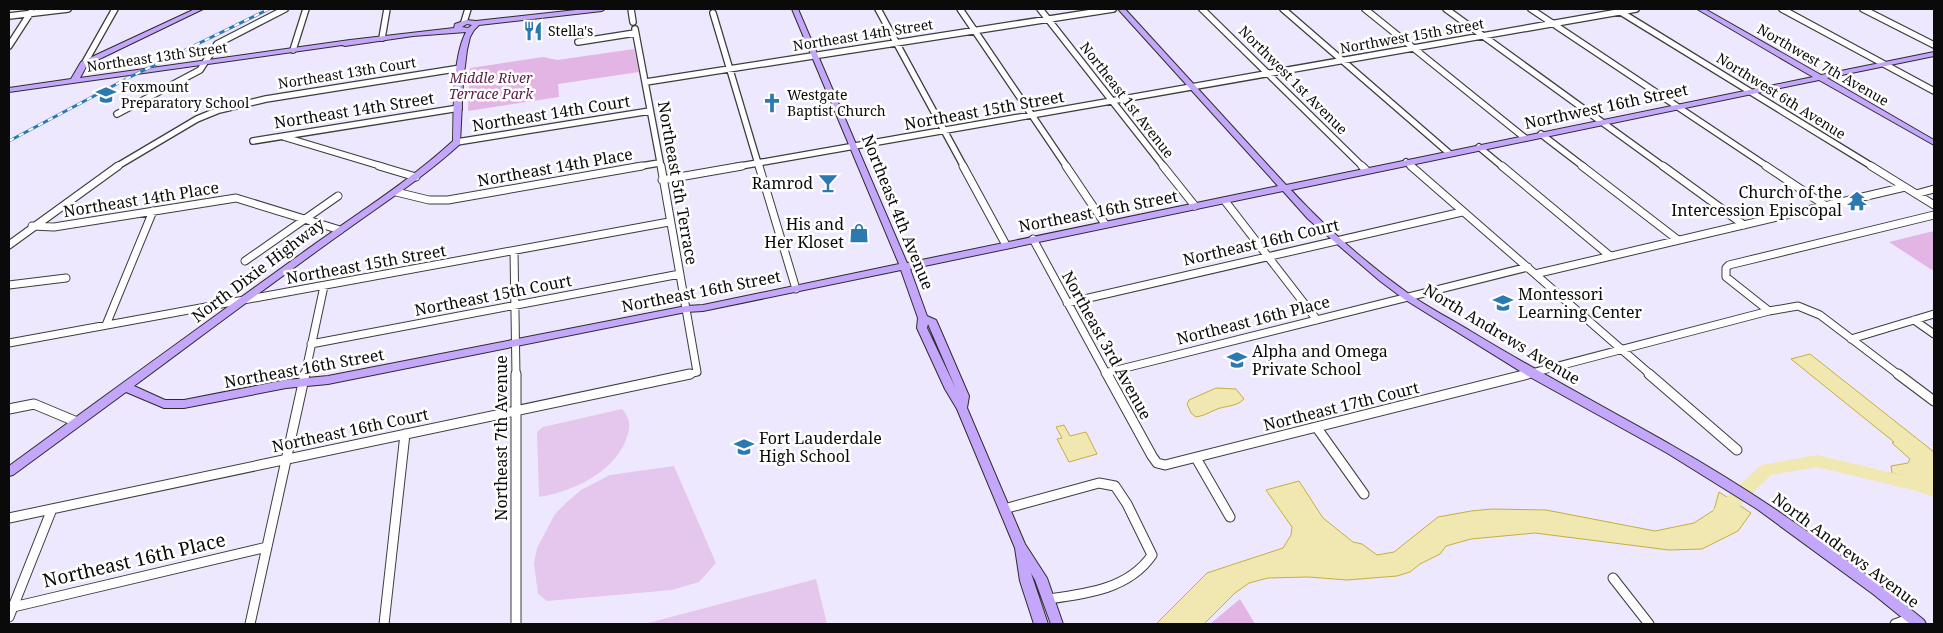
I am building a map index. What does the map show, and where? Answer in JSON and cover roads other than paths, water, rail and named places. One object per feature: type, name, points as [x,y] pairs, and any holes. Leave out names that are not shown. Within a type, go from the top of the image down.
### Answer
[{"type":"street","points":[[9,16],[32,11],[68,9]]},
{"type":"street","points":[[74,80],[115,9]]},
{"type":"street","points":[[117,114],[200,70],[208,62],[213,48],[217,44],[285,9]]},
{"type":"street","points":[[293,50],[306,9]]},
{"type":"street","points":[[385,38],[387,9]]},
{"type":"street","name":"Northeast 13th Street","points":[[562,13],[584,9]]},
{"type":"street","name":"Northeast 13th Street","points":[[9,90],[527,18],[549,12],[562,13],[602,9]]},
{"type":"street","name":"Northeast 5th Terrace","points":[[631,9],[646,82],[669,222],[697,372]]},
{"type":"street","name":"Northeast 4th Avenue","points":[[795,9],[904,266],[923,318],[922,328],[950,389],[962,408],[1020,547],[1041,578],[1057,624]]},
{"type":"street","points":[[878,9],[1006,245]]},
{"type":"street","points":[[960,9],[1105,224]]},
{"type":"street","name":"Northeast 1st Avenue","points":[[1040,9],[1195,206]]},
{"type":"street","name":"Northeast 14th Street","points":[[646,82],[1113,9]]},
{"type":"street","name":"North Andrews Avenue","points":[[1121,9],[1283,188],[1336,241],[1407,297],[1532,373],[1725,483],[1761,506],[1848,568],[1915,621]]},
{"type":"street","name":"Northwest 1st Avenue","points":[[1202,9],[1366,170]]},
{"type":"street","points":[[1284,9],[1449,153]]},
{"type":"street","points":[[1365,9],[1525,138]]},
{"type":"street","points":[[1446,9],[1744,225]]},
{"type":"street","points":[[1531,9],[1826,206]]},
{"type":"street","name":"Northwest 15th Street","points":[[1192,87],[1554,24],[1618,10],[1636,9]]},
{"type":"street","name":"Northwest 7th Avenue","points":[[1700,9],[1934,143]]},
{"type":"street","points":[[1782,9],[1934,91]]},
{"type":"street","points":[[1863,9],[1934,45]]},
{"type":"street","points":[[84,64],[197,10]]},
{"type":"street","points":[[712,10],[796,289]]},
{"type":"street","name":"Northwest 6th Avenue","points":[[1618,10],[1934,205]]},
{"type":"street","points":[[9,46],[32,11]]},
{"type":"street","points":[[457,142],[465,40],[463,39],[467,26],[468,11]]},
{"type":"street","points":[[578,42],[634,28]]},
{"type":"street","name":"Northwest 16th Street","points":[[1283,188],[1934,54]]},
{"type":"street","name":"Northeast 13th Court","points":[[9,244],[110,171],[197,119],[237,105],[266,99],[462,68]]},
{"type":"street","name":"Northeast 15th Street","points":[[662,180],[1192,87]]},
{"type":"street","name":"Northeast 14th Street","points":[[253,141],[459,108]]},
{"type":"street","name":"Northeast 14th Court","points":[[457,142],[650,111]]},
{"type":"street","points":[[1541,134],[1678,240]]},
{"type":"street","points":[[280,136],[416,176]]},
{"type":"street","name":"North Dixie Highway","points":[[9,472],[340,230],[396,192],[442,157],[457,142]]},
{"type":"street","points":[[1480,147],[1610,256]]},
{"type":"street","points":[[1406,162],[1737,450]]},
{"type":"street","name":"Northeast 14th Place","points":[[396,192],[429,200],[448,200],[659,163]]},
{"type":"street","points":[[1535,274],[1905,187]]},
{"type":"street","name":"Northeast 16th Street","points":[[126,387],[164,404],[184,404],[286,384],[328,380],[686,308],[703,308],[1283,188]]},
{"type":"street","points":[[1916,194],[1934,189]]},
{"type":"street","points":[[245,261],[338,196]]},
{"type":"street","name":"Northeast 14th Place","points":[[32,226],[54,227],[236,198],[340,230]]},
{"type":"street","points":[[1225,201],[1317,320]]},
{"type":"street","points":[[106,326],[153,211]]},
{"type":"street","name":"Northeast 16th Court","points":[[1067,303],[1462,212]]},
{"type":"street","points":[[1770,310],[1726,277],[1726,268],[1729,265],[1934,215]]},
{"type":"street","name":"Northeast 15th Street","points":[[9,343],[669,222]]},
{"type":"street","name":"Northeast 3rd Avenue","points":[[1033,240],[1105,373],[1157,463]]},
{"type":"street","name":"Northeast 7th Avenue","points":[[514,251],[517,410],[516,624]]},
{"type":"street","name":"Northeast 16th Place","points":[[1105,373],[1528,267]]},
{"type":"street","name":"Northeast 15th Court","points":[[311,344],[680,274]]},
{"type":"street","points":[[9,286],[66,278]]},
{"type":"street","points":[[250,624],[324,286]]},
{"type":"street","name":"Northeast 17th Court","points":[[1157,463],[1165,465],[1196,458],[1532,373],[1770,310],[1798,306],[1820,315],[1852,339]]},
{"type":"street","points":[[1852,339],[1934,314]]},
{"type":"street","points":[[1914,320],[1934,334]]},
{"type":"street","points":[[1852,339],[1934,402]]},
{"type":"street","name":"Northeast 16th Court","points":[[9,518],[697,372]]},
{"type":"street","points":[[9,409],[34,404],[77,422]]},
{"type":"street","points":[[1316,428],[1364,494]]},
{"type":"street","points":[[384,624],[405,434]]},
{"type":"street","points":[[1196,458],[1230,518]]},
{"type":"street","points":[[1004,509],[1099,483],[1115,486],[1127,504],[1152,555],[1149,564],[1120,584],[1086,594],[1048,599]]},
{"type":"street","points":[[9,617],[11,607],[52,509]]},
{"type":"street","name":"Northeast 16th Place","points":[[11,607],[267,547]]},
{"type":"street","points":[[1020,547],[1026,582],[1041,624]]},
{"type":"street","points":[[1613,578],[1649,624]]},
{"type":"street","points":[[1894,624],[1915,621]]},
{"type":"waterway","points":[[1720,514],[1767,469],[1817,461],[1914,484],[1934,491]]},
{"type":"railway","points":[[9,141],[128,78],[269,9]]},
{"type":"place","name":"Stella's","points":[[533,31]]},
{"type":"place","name":"Foxmount Preparatory School","points":[[106,95]]},
{"type":"place","name":"Westgate Baptist Church","points":[[772,103]]},
{"type":"place","name":"Ramrod","points":[[828,183]]},
{"type":"place","name":"Church of the Intercession Episcopal","points":[[1857,201]]},
{"type":"place","name":"His and Her Kloset","points":[[859,233]]},
{"type":"place","name":"Montessori Learning Center","points":[[1503,303]]},
{"type":"place","name":"Alpha and Omega Private School","points":[[1237,360]]},
{"type":"place","name":"Fort Lauderdale High School","points":[[744,447]]},
{"type":"park label","name":"Middle River Terrace Park","points":[[491,86]]}]
